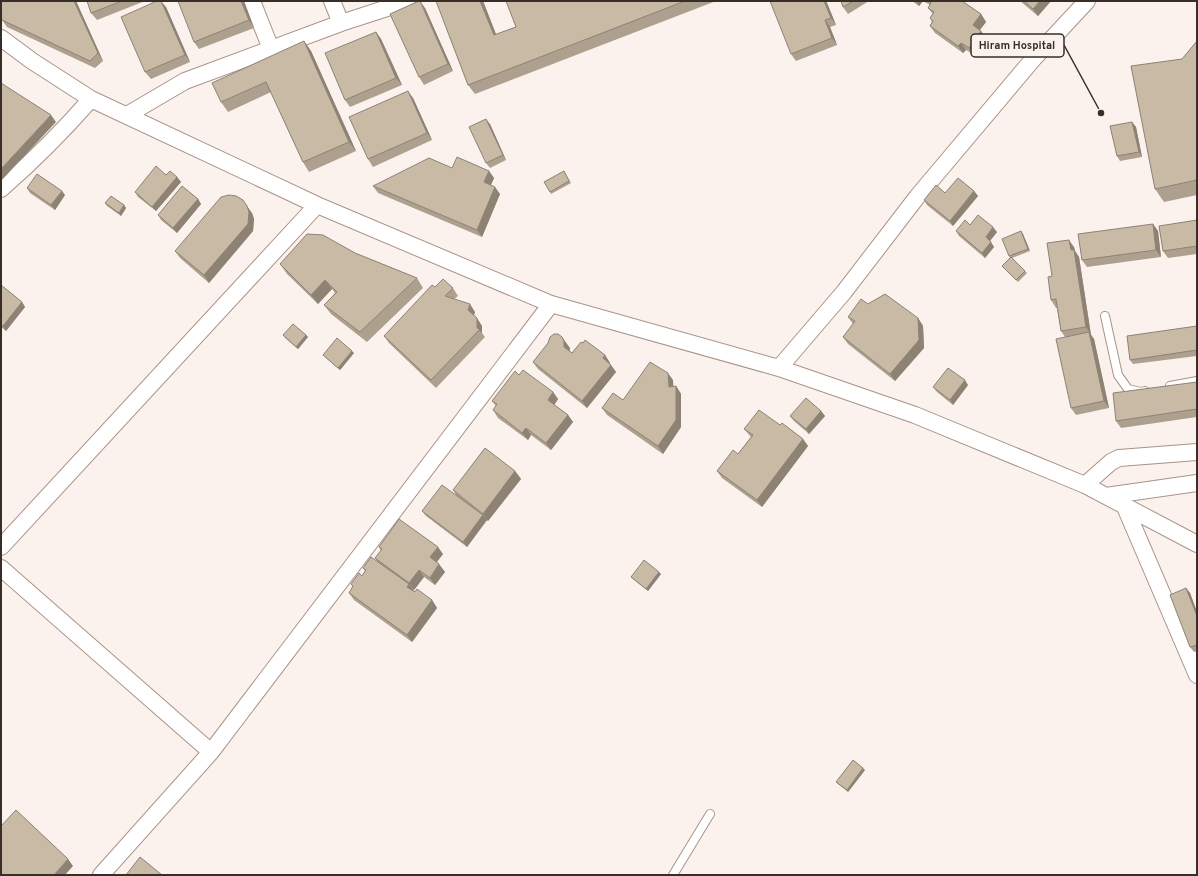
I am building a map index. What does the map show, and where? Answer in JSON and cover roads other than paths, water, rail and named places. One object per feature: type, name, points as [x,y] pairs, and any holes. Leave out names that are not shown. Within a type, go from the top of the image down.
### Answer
[{"type":"street","points":[[252,1],[271,49]]},
{"type":"street","points":[[332,1],[340,23]]},
{"type":"street","points":[[127,115],[185,81],[340,23],[409,1]]},
{"type":"street","points":[[779,368],[844,292],[922,191],[1034,58],[1087,1]]},
{"type":"street","points":[[1,38],[32,61],[91,99],[317,205],[551,304],[779,368],[915,415],[1085,486],[1197,544]]},
{"type":"street","points":[[1,189],[29,165],[91,99]]},
{"type":"street","points":[[1,548],[317,205]]},
{"type":"street","points":[[101,875],[211,752],[551,304]]},
{"type":"street","points":[[1085,486],[1111,462],[1119,458],[1197,452]]},
{"type":"street","points":[[1106,496],[1197,483]]},
{"type":"street","points":[[1125,507],[1197,675]]},
{"type":"street","points":[[1,568],[211,752]]},
{"type":"lane","points":[[1105,316],[1118,375],[1128,389],[1141,392],[1197,381]]},
{"type":"lane","points":[[673,875],[710,814]]},
{"type":"place","name":"Hiram Hospital","points":[[1101,113]]}]
